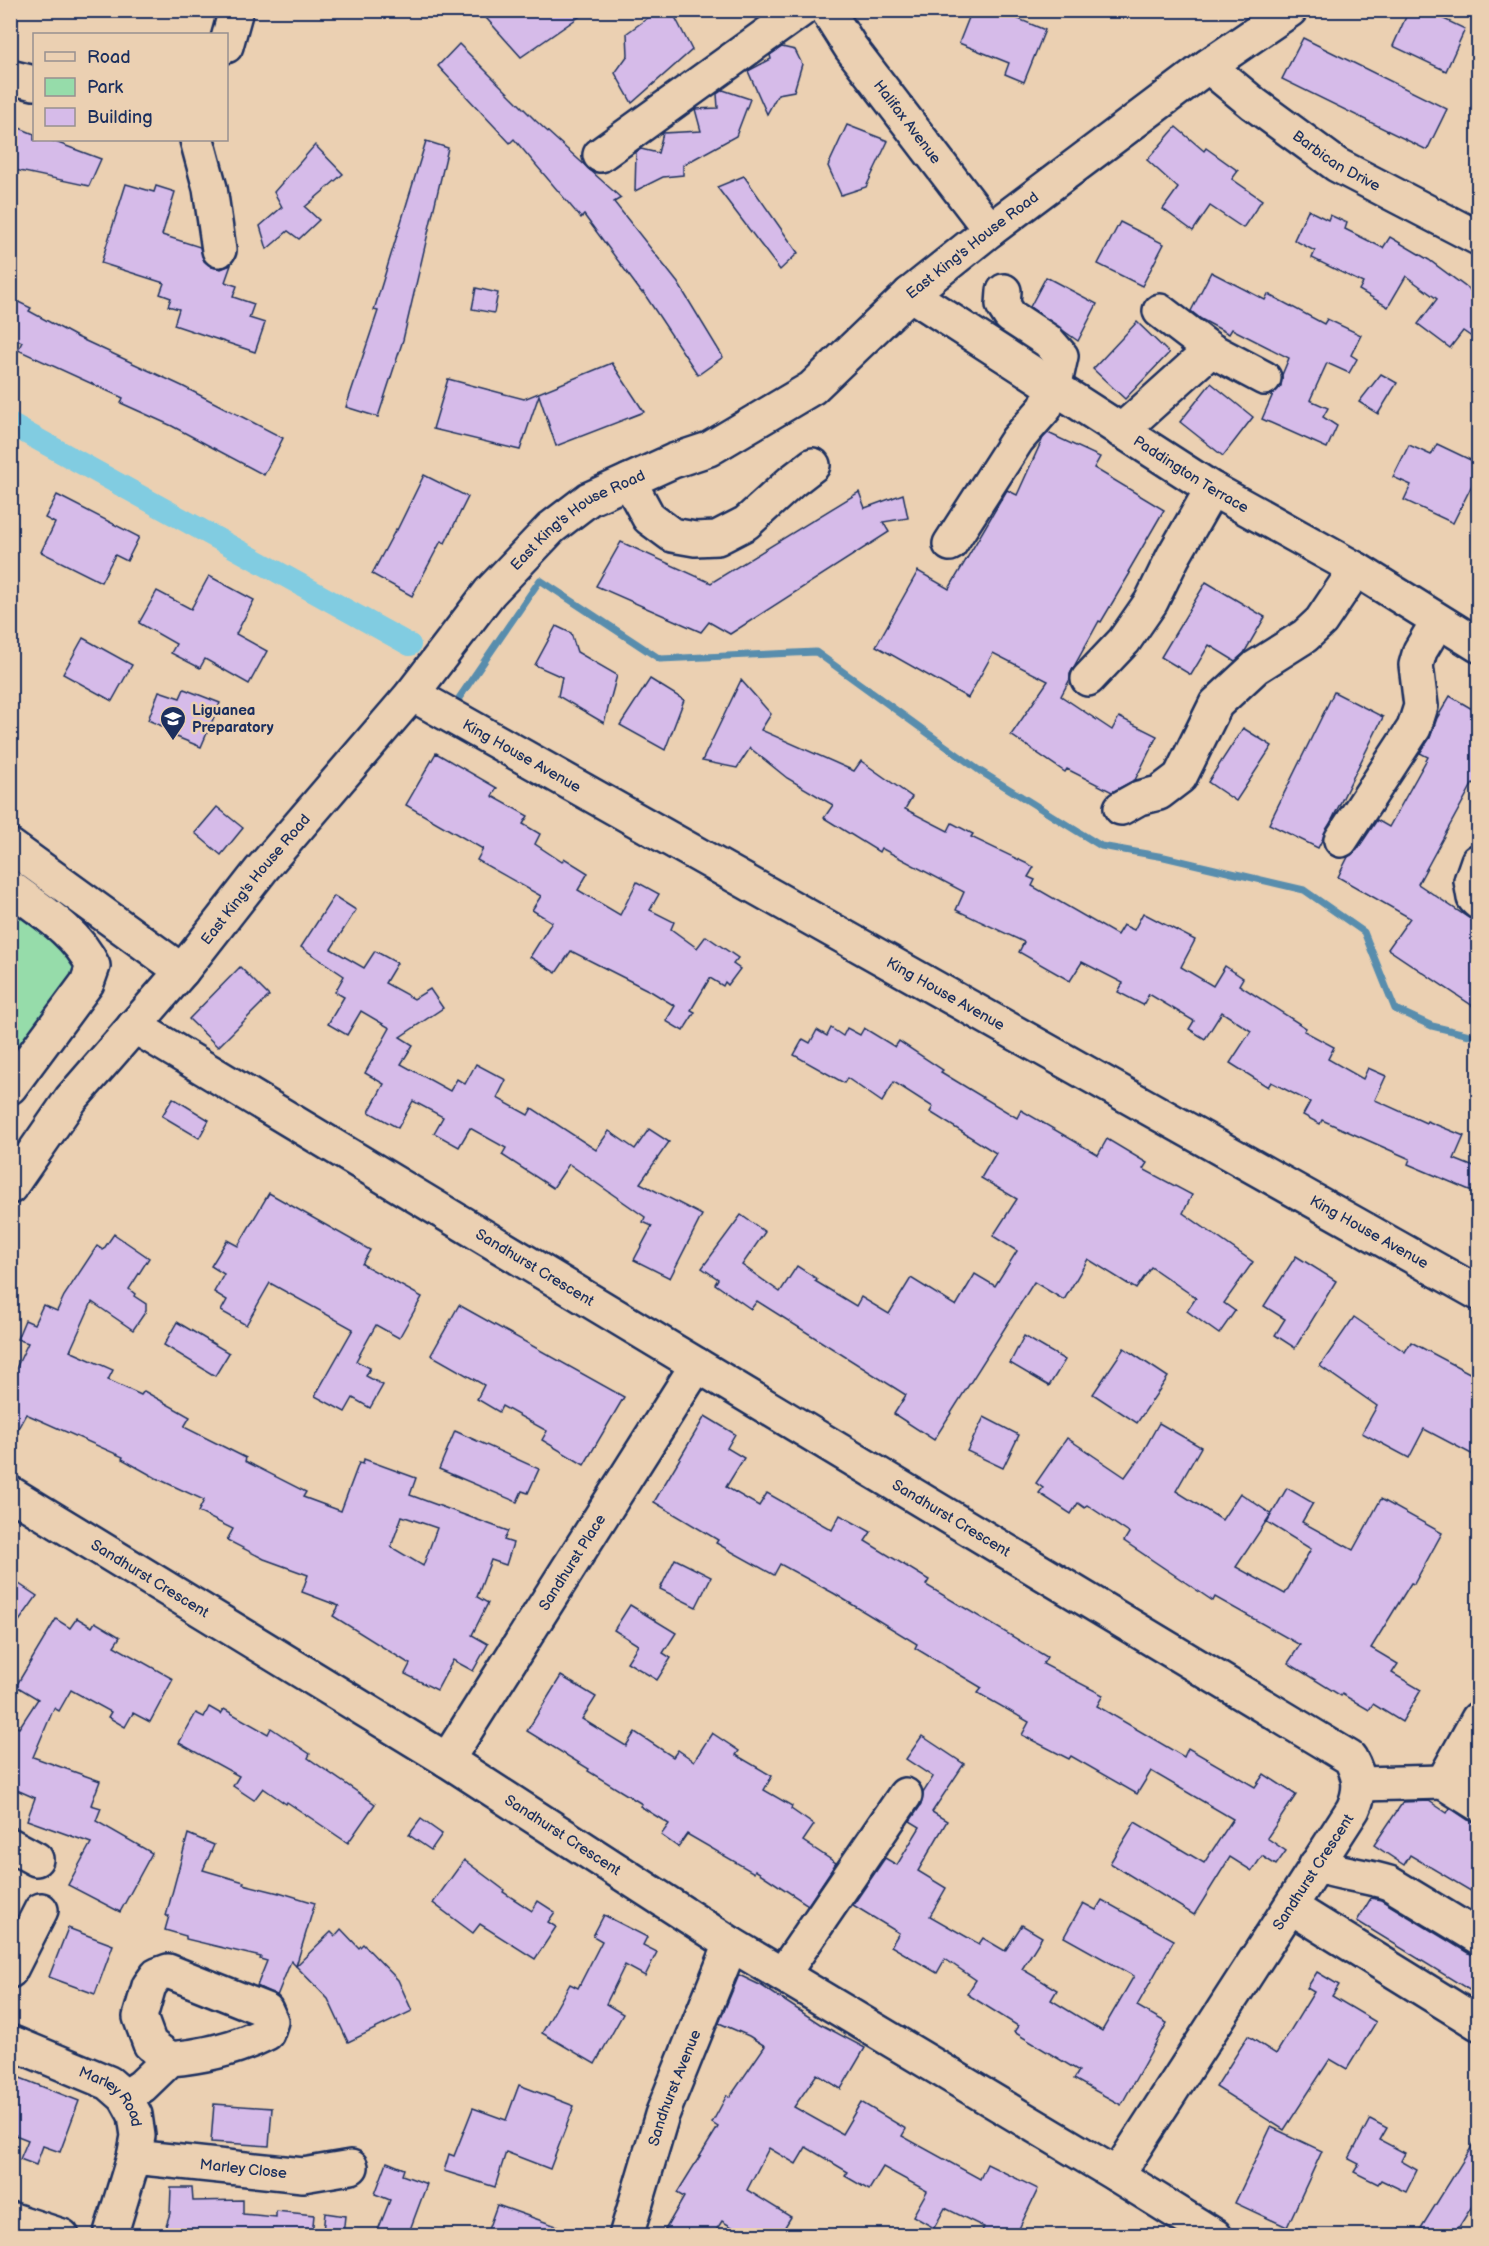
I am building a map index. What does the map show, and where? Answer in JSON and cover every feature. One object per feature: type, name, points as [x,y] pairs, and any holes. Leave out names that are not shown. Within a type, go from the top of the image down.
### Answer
[{"type":"street","points":[[228,39],[236,10]]},
{"type":"street","points":[[600,154],[801,10]]},
{"type":"street","name":"Halifax Avenue","points":[[827,10],[851,48],[990,230]]},
{"type":"street","name":"East King's House Road","points":[[10,1187],[70,1099],[182,971],[261,870],[412,694],[490,592],[551,528],[589,499],[673,461],[709,448],[812,388],[910,294],[990,230],[1208,66],[1290,10]]},
{"type":"street","name":"Barbican Drive","points":[[1208,66],[1254,104],[1337,165],[1479,238]]},
{"type":"street","points":[[10,77],[33,83]]},
{"type":"street","points":[[196,141],[210,188],[219,250]]},
{"type":"street","points":[[950,544],[1017,440],[1045,408],[1054,388],[1061,356],[1047,341],[1010,316],[1003,305],[1004,291]]},
{"type":"street","name":"Paddington Terrace","points":[[910,294],[1212,489],[1356,570],[1479,645]]},
{"type":"street","points":[[1160,311],[1211,350],[1264,378]]},
{"type":"street","points":[[1120,431],[1211,350]]},
{"type":"street","points":[[629,481],[649,518],[672,535],[696,539],[717,538],[746,523],[813,465]]},
{"type":"street","points":[[1088,680],[1124,641],[1151,602],[1173,557],[1212,489]]},
{"type":"street","points":[[1121,808],[1139,798],[1159,793],[1180,777],[1216,704],[1256,667],[1305,636],[1322,621],[1356,570]]},
{"type":"street","points":[[1341,840],[1414,728],[1421,706],[1416,665],[1420,651],[1438,621]]},
{"type":"street","name":"King House Avenue","points":[[412,694],[1479,1293]]},
{"type":"street","points":[[10,846],[182,971]]},
{"type":"street","points":[[1479,861],[1471,881],[1474,898],[1479,902]]},
{"type":"street","points":[[10,887],[61,926],[86,950],[93,966],[87,983],[10,1087]]},
{"type":"street","name":"Sandhurst Crescent","points":[[134,1026],[1350,1758],[1357,1771],[1360,1784],[1353,1809],[1117,2175]]},
{"type":"street","name":"Sandhurst Place","points":[[447,1760],[697,1365]]},
{"type":"street","name":"Sandhurst Crescent","points":[[10,1492],[447,1760],[731,1944],[1117,2175],[1212,2235]]},
{"type":"street","points":[[1443,1782],[1479,1719]]},
{"type":"street","points":[[1360,1784],[1443,1782],[1479,1778]]},
{"type":"street","points":[[1443,1782],[1479,1804]]},
{"type":"street","points":[[783,1974],[905,1795]]},
{"type":"street","points":[[1316,1865],[1333,1871],[1373,1877],[1389,1882],[1479,1937]]},
{"type":"street","points":[[1291,1907],[1479,2023]]},
{"type":"street","points":[[10,1971],[40,1910]]},
{"type":"street","name":"Sandhurst Avenue","points":[[626,2235],[662,2115],[731,1944]]},
{"type":"street","name":"Marley Road","points":[[10,2042],[109,2083],[125,2097],[135,2115],[138,2136],[134,2157],[110,2235]]},
{"type":"street","points":[[125,2097],[142,2086],[170,2059]]},
{"type":"street","name":"Marley Close","points":[[134,2157],[303,2175],[351,2167]]},
{"type":"street","points":[[10,2219],[62,2235]]},
{"type":"green space","points":[[11,911],[86,965],[11,1069]]},
{"type":"building","points":[[479,10],[589,10],[521,57]]},
{"type":"building","points":[[659,10],[674,15],[692,50],[632,103],[615,73],[628,55],[627,33]]},
{"type":"building","points":[[972,10],[997,10],[1045,30],[1024,82],[1005,74],[1009,63],[959,43]]},
{"type":"building","points":[[1409,10],[1425,10],[1465,29],[1446,71],[1393,46]]},
{"type":"building","points":[[1303,38],[1447,109],[1427,150],[1282,79]]},
{"type":"building","points":[[459,44],[536,121],[621,198],[614,202],[678,283],[723,357],[698,375],[643,292],[584,215],[581,218],[514,139],[510,143],[438,66]]},
{"type":"building","points":[[782,47],[795,50],[802,64],[794,91],[778,94],[767,114],[748,71],[771,59],[770,55]]},
{"type":"building","points":[[723,90],[750,99],[736,136],[683,165],[683,175],[663,177],[635,191],[636,152],[641,149],[658,153],[663,133],[701,131],[695,109],[718,108],[717,94]]},
{"type":"building","points":[[847,125],[888,141],[866,187],[841,195],[828,166]]},
{"type":"building","points":[[17,127],[33,134],[33,141],[53,141],[101,159],[89,186],[10,169],[10,146]]},
{"type":"building","points":[[1176,127],[1204,151],[1206,148],[1238,171],[1232,179],[1262,200],[1243,228],[1210,206],[1193,231],[1163,209],[1178,188],[1147,160]]},
{"type":"building","points":[[426,141],[448,148],[403,340],[378,417],[346,407],[378,311],[374,310]]},
{"type":"building","points":[[315,145],[343,174],[305,207],[319,220],[299,239],[288,231],[267,249],[260,226],[282,207],[274,192]]},
{"type":"building","points":[[744,176],[798,253],[780,270],[717,187]]},
{"type":"building","points":[[126,184],[154,192],[156,186],[175,192],[162,235],[200,247],[204,261],[212,267],[221,269],[231,265],[225,282],[237,286],[233,297],[254,304],[249,318],[265,323],[255,352],[174,325],[179,309],[168,306],[171,298],[160,294],[164,283],[101,263]]},
{"type":"building","points":[[1308,210],[1328,220],[1330,215],[1347,223],[1345,229],[1383,248],[1390,237],[1429,260],[1479,297],[1479,342],[1463,331],[1450,348],[1418,324],[1437,299],[1406,276],[1388,307],[1359,290],[1363,283],[1312,258],[1315,251],[1294,240]]},
{"type":"building","points":[[1120,222],[1164,244],[1142,286],[1098,264]]},
{"type":"building","points":[[1211,272],[1265,300],[1268,294],[1324,324],[1327,319],[1361,335],[1351,355],[1357,359],[1349,373],[1327,363],[1310,400],[1328,408],[1323,417],[1337,426],[1327,448],[1262,419],[1273,394],[1281,386],[1282,375],[1289,358],[1232,329],[1229,334],[1191,311]]},
{"type":"building","points":[[1046,277],[1097,304],[1078,341],[1030,307]]},
{"type":"building","points":[[476,288],[498,293],[494,313],[472,309]]},
{"type":"building","points":[[10,298],[31,308],[29,311],[77,337],[182,386],[283,438],[264,475],[172,426],[121,403],[123,398],[18,350],[22,342],[15,339],[10,348]]},
{"type":"building","points":[[1137,322],[1169,353],[1125,399],[1093,369]]},
{"type":"building","points":[[612,363],[644,412],[556,446],[539,395],[520,450],[433,429],[448,379],[524,399]]},
{"type":"building","points":[[1381,374],[1397,383],[1378,414],[1359,402]]},
{"type":"building","points":[[1211,383],[1253,417],[1223,456],[1180,422]]},
{"type":"building","points":[[1048,433],[1100,457],[1094,468],[1164,510],[1128,572],[1130,573],[1101,622],[1099,621],[1070,674],[1070,679],[1061,696],[1112,730],[1119,717],[1157,736],[1135,780],[1112,792],[1067,769],[1065,772],[1011,735],[1048,681],[993,653],[968,698],[876,646],[918,571],[949,589],[1007,490],[1017,495],[1043,438]]},
{"type":"building","points":[[1437,444],[1479,464],[1479,471],[1453,523],[1404,500],[1411,485],[1393,477],[1409,445],[1431,455]]},
{"type":"building","points":[[424,475],[468,497],[445,543],[441,541],[412,596],[372,574]]},
{"type":"building","points":[[859,492],[865,508],[903,494],[908,518],[883,522],[889,532],[730,634],[709,622],[701,632],[596,586],[621,542],[711,583]]},
{"type":"building","points":[[57,495],[139,537],[127,561],[115,555],[101,582],[41,552],[55,523],[45,518]]},
{"type":"building","points":[[209,576],[254,600],[236,634],[267,651],[249,684],[205,659],[200,668],[171,653],[176,644],[139,623],[157,591],[191,609]]},
{"type":"building","points":[[1206,582],[1265,617],[1244,653],[1235,661],[1209,645],[1191,675],[1161,657]]},
{"type":"building","points":[[556,626],[571,633],[577,652],[617,675],[604,723],[558,696],[562,677],[535,665]]},
{"type":"building","points":[[83,638],[132,665],[112,701],[63,674]]},
{"type":"building","points":[[650,679],[684,700],[665,750],[620,725]]},
{"type":"building","points":[[741,680],[771,714],[761,730],[854,771],[861,761],[912,797],[905,809],[948,831],[952,823],[973,834],[971,837],[1034,867],[1028,877],[1035,880],[1032,886],[1117,935],[1123,925],[1134,930],[1143,913],[1195,940],[1181,967],[1213,986],[1225,966],[1243,978],[1239,985],[1306,1028],[1304,1031],[1334,1047],[1328,1059],[1363,1079],[1368,1068],[1386,1076],[1375,1100],[1426,1123],[1427,1121],[1464,1136],[1454,1159],[1479,1169],[1479,1194],[1408,1164],[1410,1159],[1322,1120],[1320,1124],[1303,1115],[1310,1102],[1271,1082],[1268,1087],[1230,1063],[1251,1031],[1222,1012],[1205,1039],[1189,1029],[1194,1021],[1149,994],[1143,1005],[1118,992],[1123,983],[1082,962],[1070,981],[1019,952],[1024,942],[956,910],[964,892],[881,848],[879,852],[824,818],[833,805],[787,778],[750,748],[737,768],[702,761]]},
{"type":"building","points":[[184,689],[220,703],[201,747],[167,733],[169,729],[148,720],[159,691],[180,698]]},
{"type":"building","points":[[1334,692],[1383,717],[1318,848],[1269,824]]},
{"type":"building","points":[[1450,696],[1479,713],[1479,786],[1473,783],[1418,884],[1479,925],[1479,1010],[1388,949],[1410,918],[1338,877],[1348,857],[1357,850],[1377,820],[1389,827],[1428,757],[1420,753],[1430,738],[1437,718]]},
{"type":"building","points":[[1243,728],[1272,746],[1236,801],[1208,782]]},
{"type":"building","points":[[436,753],[497,788],[492,796],[528,816],[523,824],[540,834],[535,844],[562,862],[564,858],[588,873],[578,890],[620,915],[637,882],[659,894],[650,910],[674,922],[671,929],[697,948],[706,936],[738,958],[733,964],[740,969],[728,985],[725,982],[723,986],[710,978],[691,1010],[695,1012],[683,1031],[666,1021],[675,1006],[571,951],[556,973],[530,957],[552,922],[532,910],[541,896],[477,860],[483,849],[406,805]]},
{"type":"building","points":[[217,807],[243,828],[221,855],[195,833]]},
{"type":"building","points":[[334,896],[356,910],[331,949],[364,968],[375,951],[397,963],[385,983],[414,999],[430,989],[443,1008],[400,1037],[413,1045],[401,1064],[450,1091],[457,1079],[465,1084],[476,1064],[506,1080],[497,1098],[528,1115],[532,1108],[596,1150],[609,1131],[635,1149],[649,1129],[669,1142],[640,1183],[702,1215],[670,1278],[634,1260],[652,1226],[643,1222],[645,1217],[569,1164],[553,1188],[502,1155],[506,1148],[470,1128],[459,1147],[434,1133],[443,1117],[413,1101],[398,1128],[369,1112],[384,1084],[365,1073],[390,1028],[361,1011],[347,1035],[328,1024],[344,997],[335,992],[344,976],[301,947]]},
{"type":"building","points":[[240,967],[269,996],[218,1047],[189,1019]]},
{"type":"building","points":[[831,1028],[843,1036],[847,1028],[860,1035],[864,1028],[895,1047],[899,1041],[943,1070],[941,1072],[1017,1118],[1021,1110],[1098,1155],[1107,1139],[1147,1163],[1143,1169],[1192,1195],[1183,1213],[1253,1262],[1224,1303],[1235,1311],[1219,1334],[1187,1311],[1196,1298],[1151,1267],[1136,1289],[1088,1259],[1064,1300],[1034,1282],[934,1440],[894,1414],[906,1395],[757,1301],[751,1309],[715,1284],[718,1279],[702,1268],[741,1215],[765,1232],[742,1265],[780,1292],[797,1266],[817,1279],[815,1281],[856,1306],[861,1297],[889,1314],[911,1278],[956,1306],[975,1274],[995,1286],[1017,1251],[993,1236],[1017,1199],[981,1178],[996,1153],[930,1112],[933,1107],[894,1082],[882,1102],[847,1078],[844,1083],[794,1055],[803,1039],[810,1043],[817,1030],[827,1036]]},
{"type":"building","points":[[173,1098],[209,1120],[199,1138],[162,1116]]},
{"type":"building","points":[[269,1193],[370,1250],[362,1264],[422,1297],[399,1338],[376,1325],[356,1361],[370,1368],[366,1376],[383,1385],[370,1408],[353,1398],[345,1412],[315,1396],[353,1329],[270,1283],[246,1325],[221,1311],[227,1300],[214,1292],[224,1274],[211,1266],[227,1240],[238,1246]]},
{"type":"building","points":[[114,1234],[149,1258],[129,1289],[135,1294],[134,1296],[146,1304],[146,1311],[133,1330],[92,1302],[70,1351],[113,1370],[108,1380],[141,1395],[144,1391],[190,1417],[184,1427],[306,1492],[303,1497],[341,1511],[359,1463],[363,1464],[364,1459],[416,1478],[410,1495],[508,1531],[504,1540],[513,1543],[506,1565],[491,1560],[477,1597],[488,1603],[472,1635],[488,1644],[473,1671],[453,1660],[437,1690],[405,1674],[410,1664],[333,1616],[339,1606],[302,1592],[308,1575],[264,1559],[227,1540],[233,1529],[198,1512],[204,1500],[156,1478],[122,1459],[123,1457],[26,1414],[10,1443],[10,1381],[28,1343],[17,1339],[25,1320],[34,1324],[43,1305],[57,1311],[64,1296],[97,1246],[103,1250]],"holes":[[[402,1516],[437,1528],[423,1566],[391,1547]]]},
{"type":"building","points":[[1296,1256],[1336,1281],[1295,1348],[1275,1335],[1285,1319],[1264,1306]]},
{"type":"building","points":[[459,1305],[624,1397],[584,1465],[542,1440],[547,1431],[502,1406],[499,1412],[477,1399],[484,1385],[431,1355]]},
{"type":"building","points":[[1354,1317],[1405,1352],[1411,1342],[1479,1378],[1479,1458],[1424,1429],[1409,1458],[1362,1433],[1377,1406],[1320,1366]]},
{"type":"building","points":[[177,1322],[229,1353],[215,1376],[164,1345]]},
{"type":"building","points":[[1024,1336],[1065,1360],[1049,1386],[1010,1363]]},
{"type":"building","points":[[1124,1348],[1168,1377],[1137,1423],[1093,1394]]},
{"type":"building","points":[[705,1416],[735,1434],[727,1448],[744,1458],[726,1487],[759,1506],[767,1493],[832,1530],[840,1515],[871,1532],[865,1541],[929,1580],[926,1585],[1047,1657],[1043,1664],[1103,1695],[1097,1706],[1184,1757],[1188,1748],[1255,1787],[1264,1774],[1296,1795],[1267,1838],[1286,1851],[1276,1865],[1262,1856],[1252,1871],[1230,1857],[1194,1915],[1110,1863],[1135,1822],[1204,1863],[1233,1819],[1151,1771],[1137,1794],[1071,1756],[1069,1759],[1022,1735],[1029,1722],[978,1693],[982,1688],[915,1648],[917,1644],[835,1594],[780,1564],[774,1575],[716,1543],[718,1540],[654,1502]]},
{"type":"building","points":[[984,1417],[1019,1435],[1003,1468],[967,1451]]},
{"type":"building","points":[[1159,1423],[1201,1447],[1176,1491],[1222,1520],[1240,1493],[1271,1514],[1236,1567],[1285,1594],[1311,1549],[1267,1522],[1287,1488],[1313,1503],[1302,1522],[1353,1550],[1381,1499],[1442,1533],[1414,1584],[1411,1583],[1371,1648],[1398,1664],[1392,1673],[1421,1690],[1402,1722],[1373,1704],[1369,1710],[1342,1694],[1341,1696],[1288,1663],[1300,1645],[1215,1597],[1213,1601],[1124,1541],[1129,1533],[1087,1505],[1085,1508],[1078,1503],[1071,1514],[1039,1493],[1043,1488],[1036,1483],[1067,1438],[1125,1477],[1136,1464]]},
{"type":"building","points":[[455,1431],[539,1469],[528,1493],[522,1491],[517,1502],[439,1469]]},
{"type":"building","points":[[675,1559],[711,1577],[696,1607],[660,1589]]},
{"type":"building","points":[[10,1578],[37,1596],[10,1634]]},
{"type":"building","points":[[630,1605],[676,1633],[663,1653],[671,1658],[657,1680],[627,1662],[638,1645],[614,1630]]},
{"type":"building","points":[[77,1618],[92,1627],[95,1622],[120,1637],[114,1646],[173,1679],[150,1722],[133,1713],[125,1727],[108,1717],[111,1712],[71,1690],[59,1711],[54,1708],[33,1757],[100,1781],[91,1805],[101,1808],[96,1821],[152,1853],[120,1912],[68,1885],[91,1843],[27,1820],[35,1798],[10,1787],[10,1724],[19,1728],[38,1699],[16,1686],[56,1619],[70,1628]]},
{"type":"building","points":[[561,1676],[596,1697],[582,1719],[626,1746],[635,1732],[673,1757],[678,1750],[694,1761],[712,1733],[739,1751],[736,1755],[772,1776],[764,1790],[792,1806],[791,1809],[814,1825],[803,1841],[836,1863],[808,1905],[755,1870],[754,1873],[687,1834],[678,1847],[661,1835],[669,1824],[640,1806],[642,1804],[588,1771],[589,1769],[527,1731]]},
{"type":"building","points":[[209,1707],[221,1714],[224,1709],[268,1734],[271,1728],[310,1754],[308,1758],[375,1804],[348,1843],[263,1788],[254,1800],[233,1786],[239,1776],[179,1743],[196,1713],[204,1717]]},
{"type":"building","points":[[922,1736],[964,1764],[932,1812],[947,1821],[918,1871],[946,1888],[930,1916],[979,1944],[983,1938],[1005,1951],[1022,1925],[1042,1937],[1022,1969],[1057,1990],[1051,2000],[1102,2031],[1134,1976],[1064,1937],[1083,1903],[1096,1910],[1102,1900],[1174,1940],[1137,2006],[1167,2023],[1121,2105],[1074,2079],[1079,2071],[1014,2032],[1018,2026],[967,1994],[976,1980],[945,1959],[937,1973],[891,1946],[899,1933],[853,1905],[885,1858],[897,1865],[920,1827],[910,1821],[921,1805],[923,1793],[933,1777],[906,1759]]},
{"type":"building","points":[[1429,1801],[1447,1813],[1450,1808],[1468,1820],[1479,1823],[1479,1896],[1410,1855],[1404,1865],[1374,1845],[1403,1802]]},
{"type":"building","points":[[421,1819],[442,1834],[431,1850],[409,1835]]},
{"type":"building","points":[[188,1834],[214,1845],[203,1870],[244,1882],[243,1884],[315,1903],[296,1966],[291,1961],[277,1996],[257,1986],[267,1961],[260,1959],[261,1957],[186,1939],[186,1936],[165,1930],[169,1916],[166,1916]]},
{"type":"building","points":[[464,1860],[504,1890],[503,1892],[532,1911],[538,1901],[555,1912],[548,1922],[556,1927],[535,1959],[480,1924],[473,1933],[433,1903]]},
{"type":"building","points":[[1371,1898],[1381,1900],[1468,1953],[1479,1956],[1479,1996],[1357,1921]]},
{"type":"building","points":[[604,1915],[647,1937],[643,1945],[657,1952],[645,1976],[625,1965],[606,2004],[623,2014],[595,2064],[542,2033],[570,1984],[578,1988],[602,1941],[593,1936]]},
{"type":"building","points":[[68,1928],[113,1945],[95,1994],[49,1977]]},
{"type":"building","points":[[341,1929],[359,1948],[363,1944],[398,1980],[412,2011],[348,2042],[328,1999],[296,1966],[331,1932],[335,1936]]},
{"type":"building","points":[[1317,1972],[1339,1985],[1332,1996],[1376,2022],[1347,2069],[1330,2059],[1284,2130],[1216,2087],[1248,2036],[1276,2054],[1314,1992],[1307,1988]]},
{"type":"building","points":[[739,1975],[762,1986],[820,2024],[865,2048],[841,2089],[817,2074],[794,2107],[842,2134],[861,2102],[906,2129],[902,2136],[980,2179],[987,2164],[1038,2189],[1016,2235],[980,2235],[984,2227],[945,2208],[934,2228],[913,2216],[927,2191],[883,2167],[869,2190],[845,2176],[848,2172],[806,2147],[796,2164],[769,2148],[747,2190],[791,2217],[780,2235],[745,2235],[722,2221],[713,2235],[662,2235],[684,2197],[677,2193],[718,2127],[712,2123],[727,2095],[730,2097],[765,2046],[719,2023]]},
{"type":"building","points":[[10,2074],[79,2101],[60,2152],[43,2146],[36,2165],[20,2159],[28,2140],[10,2133]]},
{"type":"building","points":[[519,2085],[574,2106],[550,2169],[506,2152],[495,2187],[444,2171],[449,2154],[454,2156],[473,2108],[506,2120]]},
{"type":"building","points":[[214,2104],[272,2108],[269,2146],[211,2142]]},
{"type":"building","points":[[1370,2119],[1387,2128],[1380,2140],[1405,2153],[1401,2161],[1417,2170],[1406,2192],[1381,2180],[1378,2184],[1354,2172],[1359,2164],[1349,2159]]},
{"type":"building","points":[[1271,2127],[1322,2151],[1287,2227],[1235,2203]]},
{"type":"building","points":[[1479,2135],[1479,2195],[1454,2235],[1434,2235],[1421,2228]]},
{"type":"building","points":[[387,2162],[404,2169],[402,2175],[427,2184],[408,2235],[376,2235],[390,2200],[375,2194]]},
{"type":"building","points":[[171,2188],[192,2188],[193,2201],[243,2200],[243,2214],[276,2217],[276,2211],[314,2215],[312,2235],[163,2235],[170,2213]]},
{"type":"building","points":[[497,2205],[576,2233],[576,2235],[486,2235]]},
{"type":"building","points":[[325,2213],[345,2216],[343,2235],[323,2232]]},
{"type":"waterway","points":[[10,424],[410,645]]},
{"type":"waterway","points":[[455,704],[540,580],[660,659],[816,652],[980,771],[1101,846],[1164,857],[1304,890],[1364,932],[1395,1009],[1432,1026],[1478,1037]]},
{"type":"place","name":"Liguanea Preparatory","points":[[173,742]]}]
